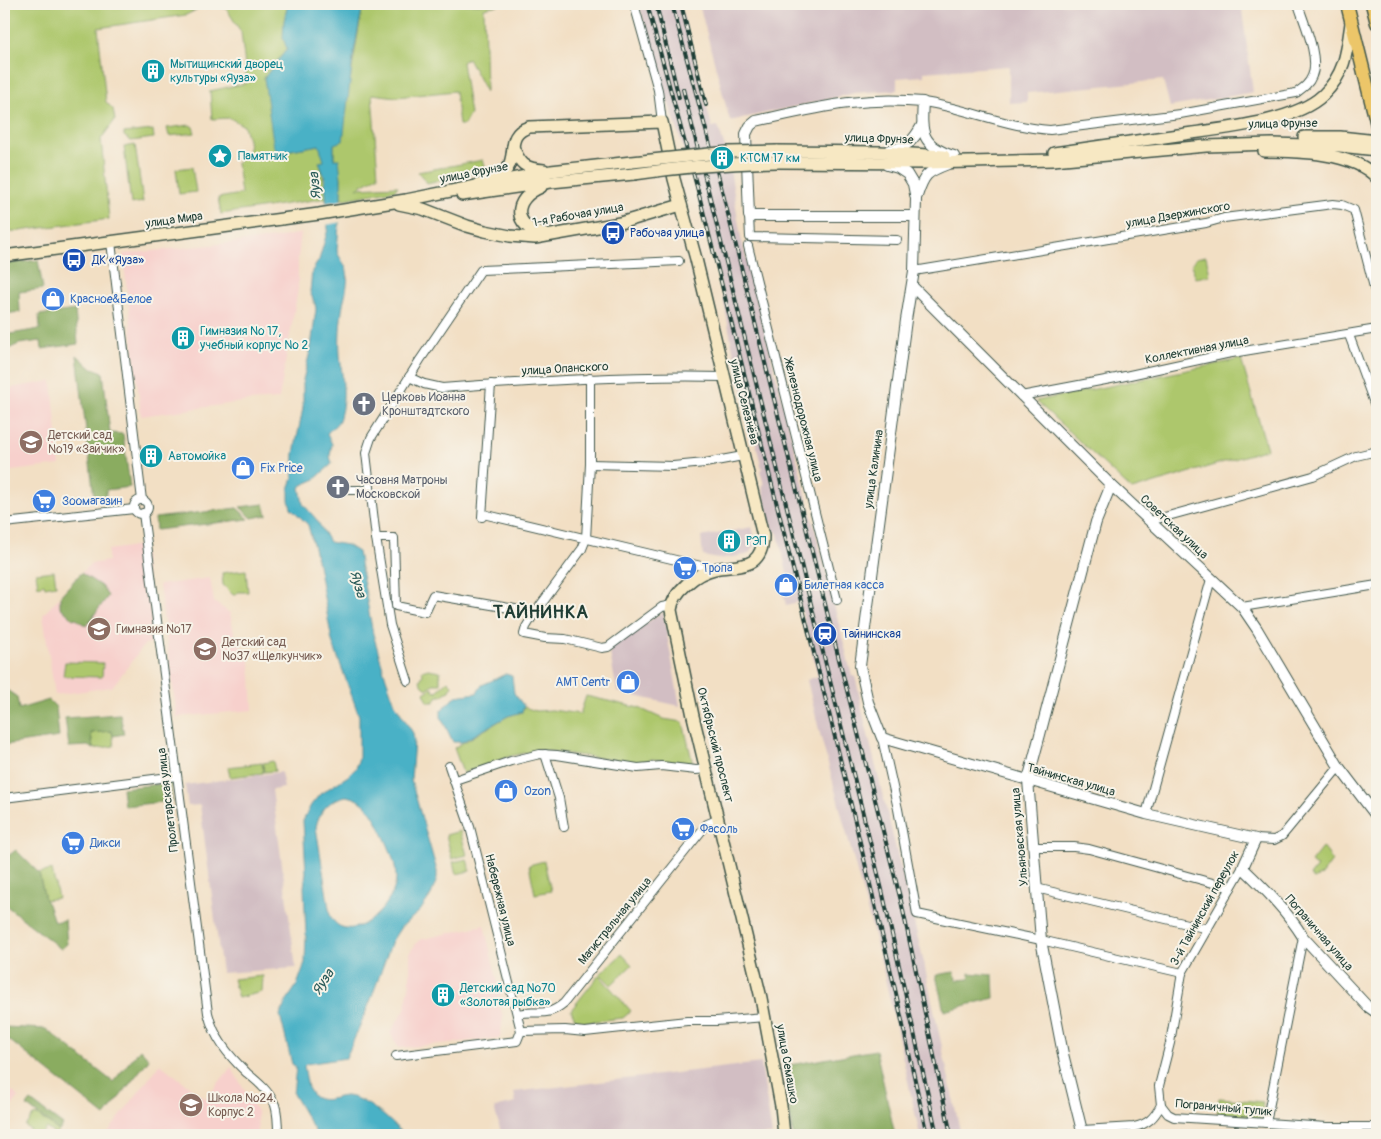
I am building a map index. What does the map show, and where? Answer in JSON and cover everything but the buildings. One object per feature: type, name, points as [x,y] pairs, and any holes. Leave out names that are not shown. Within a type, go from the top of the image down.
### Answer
[{"type":"highway","points":[[1347,4],[1377,125]]},
{"type":"highway","points":[[1372,4],[1377,23]]},
{"type":"main road","points":[[1054,156],[1262,121],[1301,110],[1322,96],[1339,76],[1345,59],[1351,21]]},
{"type":"main road","points":[[476,186],[497,177],[506,170],[517,134],[529,126],[662,122]]},
{"type":"main road","name":"улица Селезнёва","points":[[662,122],[762,529],[763,541],[760,551],[750,562],[714,569],[706,573]]},
{"type":"main road","name":"улица Фрунзе","points":[[420,197],[469,195],[632,162],[729,152],[777,156],[952,159],[1054,156],[1228,139],[1340,141]]},
{"type":"main road","points":[[1340,141],[1377,141]]},
{"type":"main road","points":[[1340,141],[1377,150]]},
{"type":"main road","points":[[513,147],[524,165],[551,177]]},
{"type":"main road","points":[[1054,156],[1104,161],[1204,153],[1272,151],[1321,154],[1362,166],[1377,178]]},
{"type":"main road","name":"улица Фрунзе","points":[[348,210],[476,186],[551,177],[634,174],[684,166],[729,163],[777,156]]},
{"type":"main road","points":[[548,235],[534,231],[526,226],[521,218],[520,208],[523,199],[529,192],[551,177]]},
{"type":"main road","name":"1-я Рабочая улица","points":[[392,203],[423,209],[485,231],[536,238],[620,223],[681,205]]},
{"type":"main road","name":"улица Мира","points":[[4,256],[348,210]]},
{"type":"main road","points":[[672,605],[679,591],[706,573]]},
{"type":"main road","name":"Октябрьский проспект","points":[[672,605],[673,623],[761,998]]},
{"type":"main road","name":"улица Семашко","points":[[761,998],[781,1106],[784,1135]]},
{"type":"street","points":[[634,4],[658,90],[662,122]]},
{"type":"street","points":[[897,240],[750,237],[746,134],[748,129],[755,122],[824,106],[877,99],[923,102],[974,112],[1014,125],[1050,130],[1180,114],[1296,93],[1306,86],[1312,76],[1314,58],[1298,4]]},
{"type":"street","points":[[916,199],[921,182],[927,174],[952,159],[931,146],[924,135],[922,125],[923,102]]},
{"type":"street","points":[[879,157],[908,145],[916,137],[922,125]]},
{"type":"street","points":[[879,157],[907,174],[913,184],[916,199]]},
{"type":"street","name":"улица Калинина","points":[[882,738],[868,702],[860,666],[906,320],[913,287],[916,199]]},
{"type":"street","name":"улица Дзержинского","points":[[914,271],[1206,223],[1224,218],[1333,204],[1342,205],[1354,210],[1377,299]]},
{"type":"street","points":[[749,216],[915,216]]},
{"type":"street","points":[[111,242],[142,500],[148,506],[143,514],[139,514],[134,509]]},
{"type":"street","name":"Железнодорожная улица","points":[[748,246],[836,600]]},
{"type":"street","points":[[408,681],[390,625],[366,464],[368,444],[409,377],[481,270],[680,260]]},
{"type":"street","name":"Советская улица","points":[[913,287],[1111,485],[1242,607],[1340,767],[1377,817]]},
{"type":"street","name":"Коллективная улица","points":[[1021,396],[1226,354],[1377,329]]},
{"type":"street","points":[[1349,335],[1377,411]]},
{"type":"street","name":"улица Опанского","points":[[409,377],[424,384],[442,388],[590,378],[724,377]]},
{"type":"street","points":[[590,378],[590,464],[586,539],[582,549],[534,614],[524,634],[565,639],[605,648],[662,607],[672,605]]},
{"type":"street","points":[[491,384],[482,516],[701,566],[706,573]]},
{"type":"street","points":[[1150,521],[1313,476],[1356,456],[1377,451]]},
{"type":"street","points":[[590,464],[673,466],[705,463],[743,456]]},
{"type":"street","name":"Ульяновская улица","points":[[1082,1132],[1063,1054],[1041,940],[1028,780],[1096,522],[1111,485]]},
{"type":"street","points":[[349,490],[370,490]]},
{"type":"street","points":[[134,509],[136,502],[142,500]]},
{"type":"street","points":[[4,523],[134,509]]},
{"type":"street","name":"Пролетарская улица","points":[[143,514],[208,1013],[218,1040],[229,1055],[266,1090],[277,1114],[278,1135]]},
{"type":"street","points":[[376,538],[394,538],[396,606],[425,612],[433,595],[515,608],[534,614]]},
{"type":"street","points":[[1146,814],[1211,579]]},
{"type":"street","points":[[1242,607],[1377,585]]},
{"type":"street","points":[[882,738],[898,809],[917,914],[1041,940],[1182,973]]},
{"type":"street","name":"Тайнинская улица","points":[[882,738],[1146,814],[1256,839]]},
{"type":"street","points":[[455,780],[511,760],[545,754],[638,768],[661,766],[696,770],[707,769]]},
{"type":"street","points":[[545,754],[559,798],[564,827]]},
{"type":"street","name":"Набережная улица","points":[[396,1056],[517,1041],[520,1032],[470,827],[449,766]]},
{"type":"street","points":[[1256,839],[1274,840],[1282,836],[1340,767]]},
{"type":"street","points":[[4,798],[177,776]]},
{"type":"street","name":"Магистральная улица","points":[[517,1014],[530,1012],[546,1014],[556,1010],[564,1003],[707,824],[719,819]]},
{"type":"street","name":"3-й Тайнинский переулок","points":[[1161,1106],[1160,1086],[1170,1043],[1182,973],[1231,888],[1256,839]]},
{"type":"street","points":[[1034,847],[1089,849],[1231,888]]},
{"type":"street","name":"Пограничная улица","points":[[1243,866],[1297,926],[1303,937],[1367,1006],[1377,1013]]},
{"type":"street","points":[[1036,888],[1208,929]]},
{"type":"street","points":[[1266,1123],[1303,937]]},
{"type":"street","points":[[520,1032],[565,1030],[585,1032],[687,1020],[716,1021],[765,1016]]},
{"type":"street","name":"Пограничный тупик","points":[[1082,1132],[1142,1125],[1150,1121],[1161,1106],[1168,1114],[1174,1117],[1327,1127],[1377,1127]]},
{"type":"street","points":[[1327,1127],[1327,1135]]},
{"type":"shaded area","points":[[639,4],[680,4],[712,127],[718,126],[727,150],[741,238],[852,676],[855,676],[923,959],[961,1135],[920,1135],[883,969],[807,680],[818,676],[800,604],[798,602],[786,605],[780,579],[788,577],[778,534],[776,531],[772,532],[762,486],[764,485],[760,470],[762,469],[733,350],[716,261],[676,124],[658,74]]},
{"type":"shaded area","points":[[699,4],[1257,4],[1242,10],[1253,92],[1170,107],[1163,80],[1027,93],[1027,102],[1009,103],[1009,66],[924,72],[924,76],[897,78],[897,90],[855,93],[730,121]]},
{"type":"shaded area","points":[[301,233],[298,259],[298,289],[279,399],[250,401],[141,416],[123,254],[276,238]]},
{"type":"shaded area","name":"Детский сад №19 «Зайчик»","points":[[52,381],[60,465],[4,472],[4,389]]},
{"type":"shaded area","points":[[752,527],[755,539],[754,546],[746,555],[718,559],[703,556],[701,537]]},
{"type":"shaded area","name":"Гимназия №17","points":[[142,545],[154,643],[145,644],[112,687],[55,695],[43,615],[90,564],[108,561],[108,550]]},
{"type":"shaded area","name":"Детский сад №37 «Щелкунчик»","points":[[210,578],[214,602],[230,613],[235,637],[250,661],[253,710],[177,717],[159,585]]},
{"type":"shaded area","points":[[663,612],[680,706],[617,692],[609,648]]},
{"type":"shaded area","points":[[281,772],[284,788],[272,790],[296,968],[222,973],[200,805],[188,806],[185,785]]},
{"type":"shaded area","points":[[484,925],[501,995],[497,997],[503,1017],[500,1038],[399,1048],[390,1033],[405,1009],[410,981],[410,952],[419,940]]},
{"type":"shaded area","points":[[761,1063],[772,1135],[502,1135],[494,1108],[516,1103],[514,1092]]},
{"type":"shaded area","name":"Школа №24. Корпус 2","points":[[160,1064],[206,1099],[231,1067],[257,1111],[258,1135],[106,1135]]},
{"type":"shaded area","points":[[4,1085],[19,1097],[4,1116]]},
{"type":"green space","points":[[4,4],[288,4],[284,21],[287,49],[264,78],[280,152],[319,145],[325,161],[320,162],[327,198],[221,214],[218,198],[241,194],[237,163],[249,149],[244,126],[230,118],[212,119],[210,91],[247,83],[241,32],[226,8],[204,6],[186,15],[98,28],[106,102],[113,109],[115,120],[101,139],[109,219],[4,233]]},
{"type":"green space","points":[[363,4],[502,4],[484,8],[486,92],[468,58],[462,62],[470,114],[464,125],[459,125],[455,91],[397,97],[372,94],[378,176],[357,188],[398,186],[395,190],[346,199],[341,198],[341,178],[334,159],[334,144],[349,87]]},
{"type":"green space","points":[[190,125],[195,133],[169,136],[167,128]]},
{"type":"green space","points":[[153,130],[154,138],[131,141],[124,136],[124,133]]},
{"type":"green space","points":[[135,145],[143,202],[131,204],[124,147]]},
{"type":"green space","points":[[483,160],[486,170],[427,183],[418,172]]},
{"type":"green space","points":[[192,167],[196,192],[179,194],[176,169]]},
{"type":"green space","points":[[1206,256],[1210,275],[1195,278],[1192,264],[1196,258]]},
{"type":"green space","points":[[38,260],[43,289],[19,292],[20,312],[4,314],[4,264]]},
{"type":"green space","points":[[75,310],[78,344],[42,349],[41,341],[19,344],[4,351],[4,335],[40,329],[39,315]]},
{"type":"green space","points":[[77,355],[90,367],[103,372],[110,433],[123,434],[130,487],[106,490],[106,496],[94,497]]},
{"type":"green space","points":[[1241,359],[1267,449],[1132,490],[1036,401]]},
{"type":"green space","points":[[264,504],[267,515],[252,518],[240,507]]},
{"type":"green space","points":[[237,508],[249,519],[156,530],[155,518]]},
{"type":"green space","points":[[246,570],[248,592],[239,592],[233,595],[223,585],[222,573]]},
{"type":"green space","points":[[54,571],[56,585],[45,587],[44,584],[38,586],[36,573]]},
{"type":"green space","points":[[81,573],[101,586],[108,596],[86,626],[75,618],[73,619],[60,607],[60,596]]},
{"type":"green space","points":[[65,662],[103,663],[102,677],[63,676]]},
{"type":"green space","points":[[428,669],[440,671],[440,684],[433,684],[427,689],[420,681],[423,674],[422,671]]},
{"type":"green space","points":[[448,681],[452,685],[450,691],[442,696],[438,696],[434,702],[428,702],[424,693],[433,687],[433,691],[436,692]]},
{"type":"green space","points":[[4,688],[17,697],[19,709],[49,700],[56,707],[59,737],[4,745]]},
{"type":"green space","points":[[586,696],[639,708],[663,719],[683,722],[693,764],[652,759],[639,763],[539,750],[511,756],[463,773],[454,748],[508,716],[522,712],[524,707],[536,711],[552,710],[580,714]]},
{"type":"green space","points":[[120,714],[124,734],[113,736],[112,731],[91,733],[93,749],[88,746],[69,747],[65,718]]},
{"type":"green space","points":[[112,731],[114,746],[93,749],[91,733]]},
{"type":"green space","points":[[273,761],[275,771],[264,772],[263,763]]},
{"type":"green space","points":[[262,763],[263,773],[230,777],[228,767]]},
{"type":"green space","points":[[170,783],[172,801],[124,806],[122,788]]},
{"type":"green space","points":[[460,831],[467,855],[452,859],[446,835]]},
{"type":"green space","points":[[1322,848],[1327,852],[1332,861],[1322,875],[1314,879],[1310,876],[1317,867],[1311,862]]},
{"type":"green space","points":[[16,850],[39,873],[45,900],[54,922],[65,920],[67,944],[61,949],[4,904],[4,859]]},
{"type":"green space","points":[[467,859],[470,871],[456,874],[453,862]]},
{"type":"green space","points":[[544,861],[551,891],[535,894],[529,865]]},
{"type":"green space","points":[[52,870],[58,898],[45,900],[39,873]]},
{"type":"green space","points":[[622,954],[632,965],[611,985],[600,974]]},
{"type":"green space","points":[[954,972],[957,980],[970,979],[969,973],[993,975],[994,998],[944,1011],[936,975]]},
{"type":"green space","points":[[599,975],[631,1011],[623,1018],[577,1023],[571,1010]]},
{"type":"green space","points":[[263,976],[262,992],[238,998],[233,979]]},
{"type":"green space","points":[[4,1027],[46,1029],[113,1082],[140,1049],[149,1059],[105,1116],[4,1036]]},
{"type":"green space","points":[[876,1050],[895,1135],[793,1135],[784,1066]]},
{"type":"green space","points":[[1219,1098],[1263,1102],[1261,1119],[1217,1115]]},
{"type":"green space","points":[[31,1101],[63,1125],[59,1131],[27,1106]]},
{"type":"green space","points":[[37,1115],[59,1131],[55,1134],[46,1128],[40,1135],[37,1135],[25,1126],[33,1116]]},
{"type":"water","name":"Яуза","points":[[288,4],[363,4],[353,57],[343,141],[334,144],[334,159],[339,159],[341,178],[337,251],[346,268],[347,275],[340,337],[343,386],[342,409],[338,422],[327,434],[332,444],[330,456],[332,464],[314,480],[302,485],[300,488],[303,504],[317,520],[329,542],[347,545],[358,552],[373,634],[386,678],[395,704],[413,733],[411,780],[437,871],[437,879],[431,895],[420,911],[401,927],[392,941],[370,1002],[346,1058],[306,1064],[304,1066],[308,1088],[314,1097],[326,1100],[345,1096],[360,1100],[377,1110],[403,1135],[317,1135],[293,1094],[296,1067],[292,1064],[280,1015],[297,985],[305,963],[304,887],[306,872],[303,821],[311,805],[320,794],[348,776],[356,768],[359,757],[359,716],[332,641],[317,559],[308,525],[291,508],[289,500],[289,489],[293,478],[294,453],[303,408],[303,380],[311,347],[316,309],[310,292],[312,271],[319,260],[328,229],[325,178],[319,162],[324,161],[319,145],[280,152],[274,148],[264,78],[287,49],[283,38]],"holes":[[[346,796],[362,802],[376,820],[392,857],[396,877],[389,900],[380,911],[370,920],[359,926],[348,928],[338,925],[330,915],[316,827],[317,821],[330,803]]]},
{"type":"water","points":[[506,674],[512,676],[514,693],[524,706],[522,712],[508,716],[462,742],[453,742],[441,717],[441,710],[456,696],[477,693],[482,685]]},
{"type":"pier","points":[[343,200],[341,222],[326,225],[325,203]]},
{"type":"railway","points":[[647,4],[697,187],[833,729],[895,989],[927,1135]]},
{"type":"railway","points":[[656,4],[679,98]]},
{"type":"railway","points":[[672,4],[721,186],[901,901],[951,1135]]},
{"type":"railway","points":[[681,4],[706,105]]},
{"type":"railway","points":[[683,89],[882,890],[937,1135]]},
{"type":"place","name":"Мытищинский дворец культуры «Яуза»","points":[[153,71]]},
{"type":"place","name":"Памятник","points":[[220,156]]},
{"type":"place","name":"КТСМ 17 км","points":[[722,158]]},
{"type":"place","name":"Рабочая улица","points":[[613,233]]},
{"type":"place","name":"ДК «Яуза»","points":[[74,260]]},
{"type":"place","name":"Красное&Белое","points":[[53,299]]},
{"type":"place","name":"Гимназия № 17, учебный корпус № 2","points":[[183,338]]},
{"type":"place","name":"Церковь Иоанна Кронштадтского","points":[[364,404]]},
{"type":"place","name":"Детский сад №19 «Зайчик»","points":[[31,442]]},
{"type":"place","name":"Автомойка","points":[[151,456]]},
{"type":"place","name":"Fix Price","points":[[243,468]]},
{"type":"place","name":"Часовня Матроны Московской","points":[[338,487]]},
{"type":"place","name":"Зоомагазин","points":[[44,501]]},
{"type":"place","name":"РЭП","points":[[729,541]]},
{"type":"place","name":"Тропа","points":[[685,568]]},
{"type":"place","name":"Билетная касса","points":[[786,585]]},
{"type":"place","name":"Гимназия №17","points":[[99,629]]},
{"type":"place","name":"Тайнинская","points":[[825,634]]},
{"type":"place","name":"Детский сад №37 «Щелкунчик»","points":[[205,649]]},
{"type":"place","name":"AMT Centr","points":[[628,682]]},
{"type":"place","name":"Ozon","points":[[506,791]]},
{"type":"place","name":"Фасоль","points":[[683,829]]},
{"type":"place","name":"Дикси","points":[[73,843]]},
{"type":"place","name":"Детский сад №70 «Золотая рыбка»","points":[[443,995]]},
{"type":"place","name":"Школа №24. Корпус 2","points":[[191,1105]]},
{"type":"district","name":"ТАЙНИНКА","points":[[541,612]]}]
